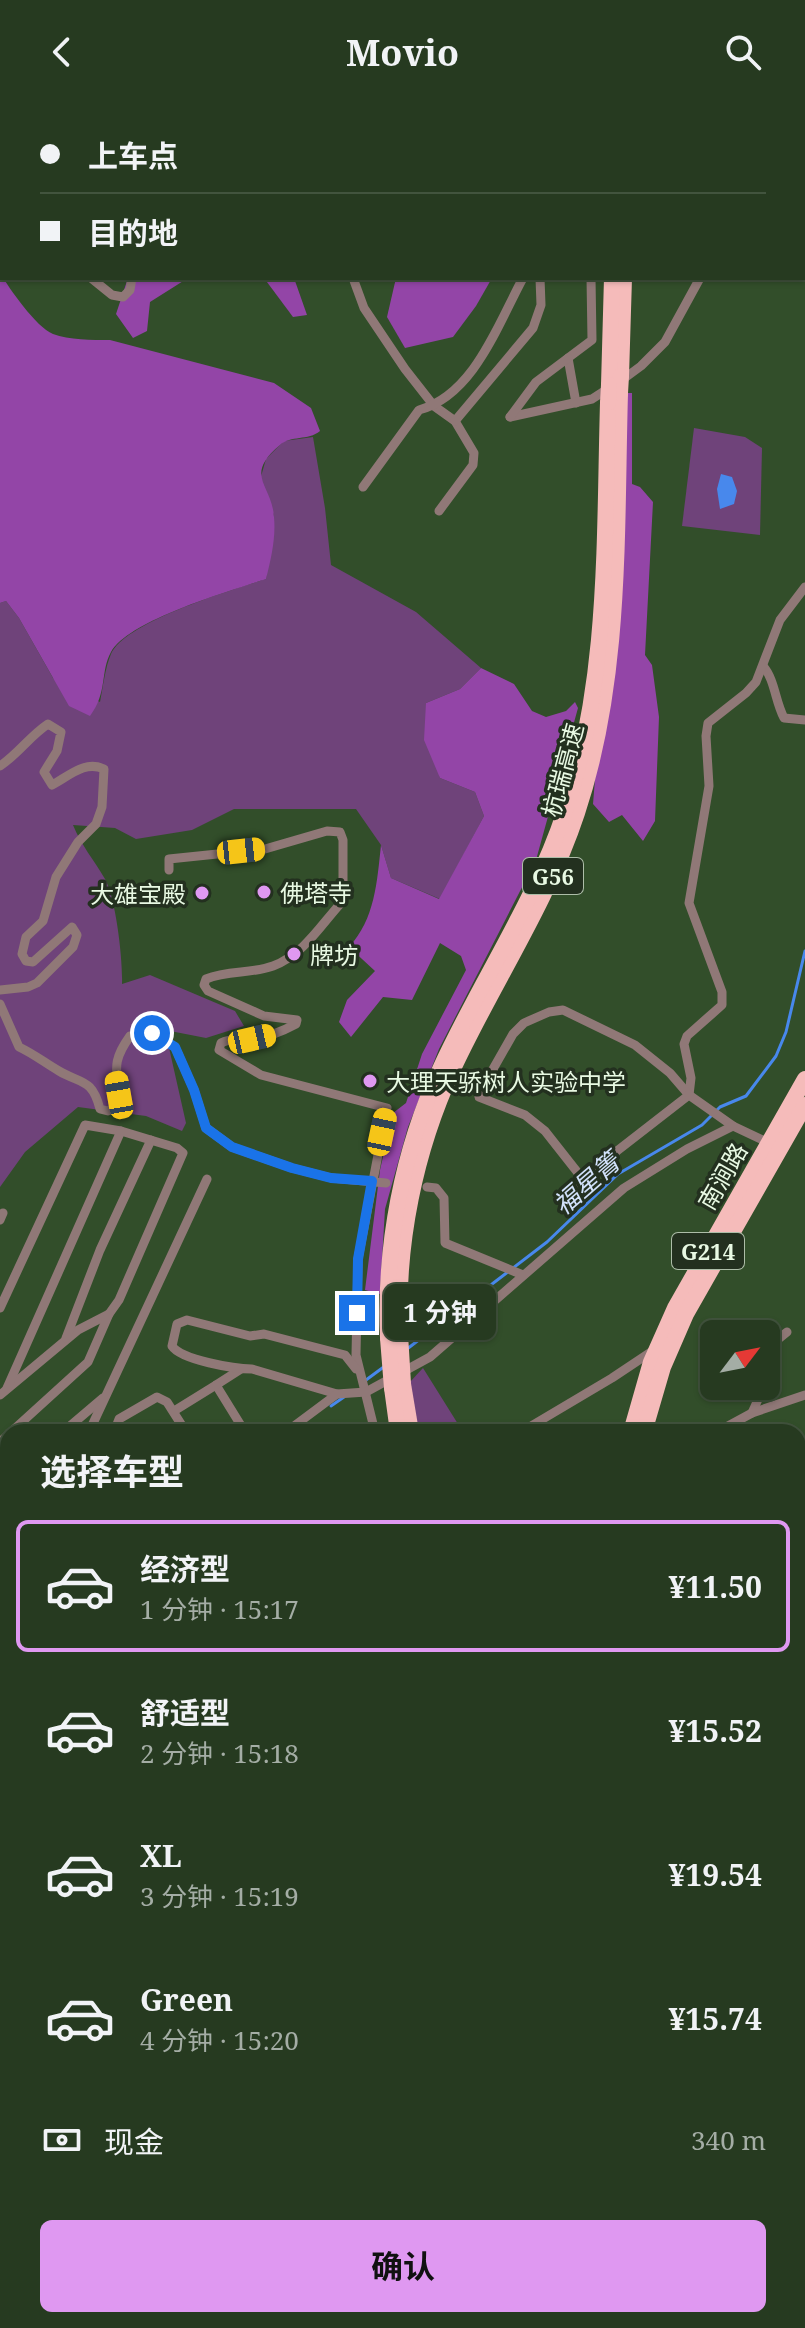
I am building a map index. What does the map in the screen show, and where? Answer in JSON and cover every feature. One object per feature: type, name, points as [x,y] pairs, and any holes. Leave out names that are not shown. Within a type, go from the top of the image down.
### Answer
[{"type":"highway","name":"杭瑞高速","points":[[612,280],[615,389]]},
{"type":"highway","name":"杭瑞高速","points":[[398,1424],[394,1336],[387,1297],[392,1240],[416,1132],[448,1053],[544,868],[582,752],[594,689],[600,630],[624,280]]},
{"type":"highway","name":"南涧路","points":[[646,1424],[663,1367],[686,1314],[774,1146],[805,1079]]},
{"type":"highway","name":"南涧路","points":[[633,1424],[657,1347],[691,1279],[774,1146],[805,1105]]},
{"type":"highway","name":"杭瑞高速","points":[[397,1386],[409,1424]]},
{"type":"street","points":[[93,280],[112,295],[123,297],[130,290],[132,280]]},
{"type":"street","points":[[354,280],[364,308],[434,406],[455,421],[474,453],[473,465],[439,511]]},
{"type":"street","points":[[363,487],[419,410],[434,406],[474,369],[522,280]]},
{"type":"street","points":[[455,421],[533,328],[541,305],[540,280]]},
{"type":"street","points":[[591,280],[592,340],[536,382],[510,417],[592,399],[641,366],[665,342],[699,280]]},
{"type":"street","points":[[568,358],[576,403]]},
{"type":"street","points":[[559,1196],[689,1095],[691,1078],[684,1044],[687,1036],[722,1005],[722,992],[689,903],[709,786],[708,723],[746,693],[763,666],[780,620],[805,587]]},
{"type":"street","points":[[763,666],[770,674],[777,706],[784,718],[805,720]]},
{"type":"street","points":[[0,766],[48,724],[61,732],[57,751],[44,772],[52,785],[84,767],[96,765],[104,769],[105,786],[96,824],[78,842],[56,877],[43,921],[26,937],[22,954],[26,961],[33,962],[72,927],[77,935],[73,947],[37,983],[0,990]]},
{"type":"street","points":[[169,870],[169,859],[265,849],[327,831],[340,832],[343,840],[341,903],[305,946],[272,966],[221,973],[206,979],[204,985],[208,991],[264,1016],[297,1020],[286,1030],[268,1035],[228,1039],[221,1043],[219,1050],[261,1075],[387,1108],[358,1259],[356,1341],[360,1375],[373,1424]]},
{"type":"street","points":[[0,1004],[19,1047],[39,1056],[60,1072],[83,1080],[98,1100],[100,1109],[108,1111],[118,1106],[115,1075],[117,1053],[130,1036],[152,1033],[175,1047],[206,1128],[232,1147],[331,1178],[386,1183]]},
{"type":"street","points":[[582,1178],[545,1131],[525,1115],[479,1097],[513,1034],[524,1023],[549,1012],[563,1010],[635,1045],[718,1117],[774,1146]]},
{"type":"street","points":[[0,1308],[85,1125],[121,1131],[177,1148],[183,1153],[119,1300],[109,1314],[88,1362],[21,1424]]},
{"type":"street","points":[[360,1375],[345,1355],[264,1334],[250,1336],[187,1320],[177,1324],[172,1343],[175,1352],[252,1369],[337,1394],[365,1390],[430,1357],[519,1274],[624,1188],[687,1149],[733,1126]]},
{"type":"street","points":[[3,1393],[121,1131]]},
{"type":"street","points":[[65,1341],[100,1250],[151,1140]]},
{"type":"street","points":[[93,1424],[207,1179]]},
{"type":"street","points":[[427,1187],[436,1188],[444,1198],[445,1243],[519,1274]]},
{"type":"street","points":[[3,1393],[78,1330],[109,1314]]},
{"type":"street","points":[[780,1338],[787,1332]]},
{"type":"street","points":[[534,1424],[657,1347]]},
{"type":"street","points":[[174,1411],[241,1369]]},
{"type":"street","points":[[216,1385],[240,1424]]},
{"type":"street","points":[[72,1424],[107,1393]]},
{"type":"street","points":[[298,1424],[337,1394]]},
{"type":"street","points":[[732,1424],[752,1413],[805,1395]]},
{"type":"street","points":[[117,1424],[119,1419],[154,1397],[165,1399],[181,1424]]},
{"type":"street","points":[[752,1413],[758,1400]]},
{"type":"shaded area","points":[[0,280],[5,280],[31,316],[53,334],[73,339],[110,340],[274,383],[311,408],[320,431],[284,442],[263,465],[262,480],[272,506],[274,525],[266,579],[158,618],[121,640],[111,652],[99,699],[90,716],[69,706],[19,618],[6,601],[0,603]]},
{"type":"shaded area","points":[[127,280],[185,280],[150,302],[147,331],[133,338],[116,314]]},
{"type":"shaded area","points":[[265,280],[295,280],[307,315],[293,317]]},
{"type":"shaded area","points":[[396,280],[491,280],[453,337],[405,348],[387,317]]},
{"type":"shaded area","points":[[626,393],[632,393],[632,484],[640,487],[653,502],[645,655],[652,665],[659,717],[655,821],[643,841],[622,815],[609,822],[593,804]]},
{"type":"shaded area","points":[[694,428],[745,437],[762,448],[760,535],[682,526]]},
{"type":"shaded area","points":[[313,437],[331,565],[416,612],[481,668],[460,689],[426,703],[440,778],[475,792],[484,816],[440,899],[391,878],[381,845],[356,809],[234,809],[192,830],[136,839],[115,828],[73,825],[109,888],[118,930],[122,984],[150,975],[235,1011],[244,1026],[206,1038],[165,1030],[186,1123],[182,1131],[146,1116],[78,1107],[25,1152],[0,1187],[0,603],[6,601],[19,618],[53,678],[100,702],[111,654],[137,630],[181,608],[266,579],[274,515],[260,480],[266,459],[284,441]]},
{"type":"shaded area","points":[[481,668],[514,684],[532,711],[546,717],[566,711],[575,702],[578,708],[536,860],[439,1049],[408,1127],[385,1209],[380,1294],[365,1290],[380,1170],[393,1113],[406,1103],[422,1054],[466,970],[461,956],[440,943],[412,1000],[383,997],[351,1037],[339,1022],[347,1000],[375,971],[349,947],[369,912],[381,845],[391,878],[439,899],[484,816],[475,792],[440,778],[424,740],[426,703],[460,689]]},
{"type":"shaded area","points":[[423,1368],[458,1424],[416,1424],[409,1383]]},
{"type":"water","points":[[721,474],[732,477],[737,491],[734,504],[720,509],[717,489]]},
{"type":"waterway","name":"福星箐","points":[[407,1349],[547,1242],[618,1174],[702,1125],[720,1107],[746,1096],[776,1056],[786,1032],[805,951]]},
{"type":"waterway","name":"福星箐","points":[[366,1380],[385,1366]]},
{"type":"waterway","name":"福星箐","points":[[331,1406],[344,1397]]},
{"type":"place","name":"佛塔寺","points":[[264,892]]},
{"type":"place","name":"大雄宝殿","points":[[202,893]]},
{"type":"place","name":"牌坊","points":[[294,954]]},
{"type":"place","name":"大理天骄树人实验中学","points":[[370,1081]]},
{"type":"route","points":[[152,1033],[175,1047],[206,1128],[232,1147],[331,1178],[372,1181],[358,1259],[357,1313]]}]
